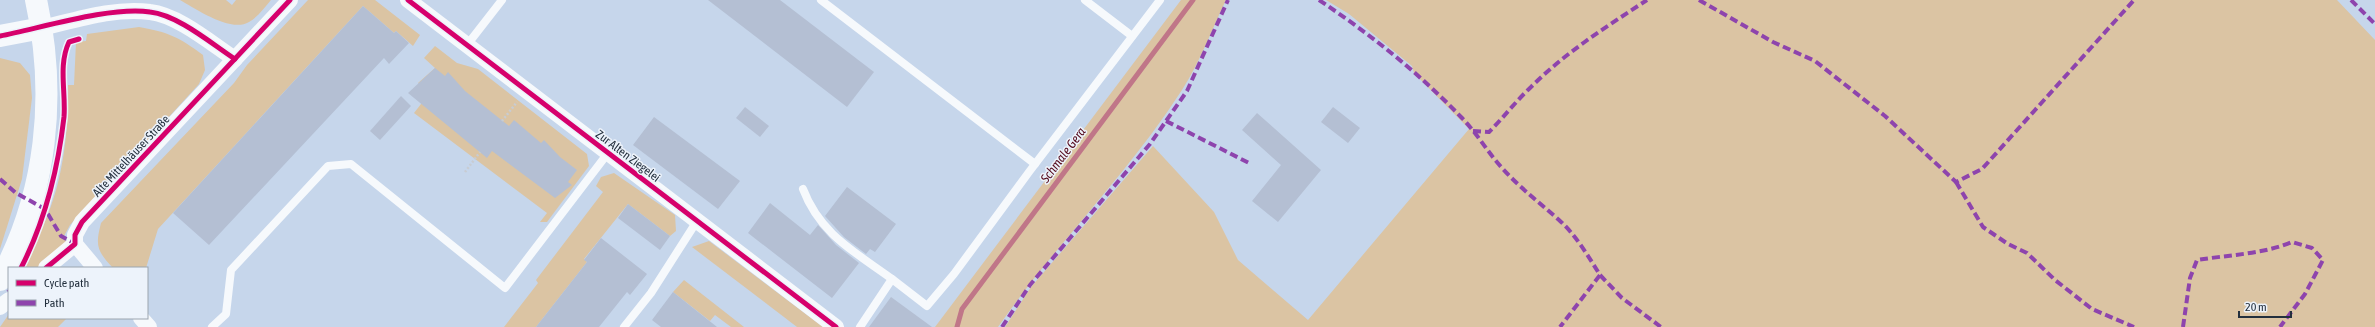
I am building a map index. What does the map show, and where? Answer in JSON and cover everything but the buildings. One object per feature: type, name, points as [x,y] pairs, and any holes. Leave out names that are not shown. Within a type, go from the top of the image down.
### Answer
[{"type":"street","points":[[0,280],[16,252],[33,202],[44,142],[47,99],[46,63],[42,28],[36,0]]},
{"type":"street","name":"Alte Mittelhäuser Straße","points":[[74,244],[75,235],[82,222],[290,0]]},
{"type":"street","name":"Zur Alten Ziegelei","points":[[408,0],[836,327]]},
{"type":"street","points":[[0,36],[102,15],[151,12],[178,22],[235,59]]},
{"type":"street","points":[[47,267],[74,244],[94,267]]},
{"type":"street","points":[[0,307],[8,301]]},
{"type":"street","points":[[142,319],[149,327]]},
{"type":"lane","points":[[467,45],[502,0]]},
{"type":"lane","points":[[821,0],[1035,164]]},
{"type":"lane","points":[[1085,0],[1132,36]]},
{"type":"lane","points":[[803,189],[809,206],[829,233],[927,306],[954,274],[1035,164],[1160,0]]},
{"type":"lane","points":[[212,327],[226,314],[231,270],[328,166],[351,164],[505,288],[608,153]]},
{"type":"lane","points":[[624,327],[651,293],[697,221]]},
{"type":"lane","points":[[860,327],[892,279]]},
{"type":"path","points":[[502,121],[518,100]]},
{"type":"path","points":[[465,172],[480,152]]},
{"type":"shaded area","points":[[180,0],[226,0],[232,5],[236,0],[271,0],[255,18],[242,25],[223,22],[204,14]]},
{"type":"shaded area","points":[[308,0],[375,0],[420,35],[413,46],[396,31],[394,33],[363,6],[158,229],[146,267],[112,267],[99,248],[98,237],[101,223],[234,83],[247,65]]},
{"type":"shaded area","points":[[1181,0],[1226,0],[1200,57],[1182,90],[1161,121],[1115,180],[1043,267],[998,327],[935,327]]},
{"type":"shaded area","points":[[1326,0],[2337,0],[2375,40],[2375,327],[1005,327],[1031,287],[1153,146],[1214,212],[1238,260],[1308,320],[1469,129],[1414,73],[1412,66],[1349,14]]},
{"type":"shaded area","points":[[139,27],[166,33],[187,44],[203,55],[205,70],[199,84],[70,225],[64,236],[67,244],[40,267],[24,267],[38,238],[56,192],[65,146],[68,115],[68,85],[74,85],[76,42],[86,41],[87,34]]},
{"type":"shaded area","points":[[435,46],[457,63],[478,69],[587,154],[589,166],[547,222],[540,222],[547,213],[414,113],[421,104],[421,86],[418,83],[435,68],[424,58]]},
{"type":"shaded area","points":[[0,58],[20,63],[30,75],[32,98],[22,179],[0,249]]},
{"type":"shaded area","points":[[614,173],[675,215],[676,231],[670,236],[628,204],[584,259],[587,262],[536,327],[504,327],[538,283],[536,280],[603,192],[596,186],[601,177]]},
{"type":"shaded area","points":[[709,241],[823,327],[797,327],[692,247]]},
{"type":"shaded area","points":[[684,280],[744,327],[731,327],[715,315],[710,321],[673,292]]},
{"type":"shaded area","points":[[8,315],[8,319],[66,319],[58,327],[0,327]]},
{"type":"waterway","name":"Schmale Gera","points":[[957,327],[962,309],[1193,0]]},
{"type":"marked path","points":[[1002,327],[1030,285],[1150,144],[1187,91],[1228,0]]},
{"type":"marked path","points":[[1319,0],[1375,40],[1428,85],[1467,123],[1510,176],[1559,220],[1576,239],[1600,275],[1560,327]]},
{"type":"marked path","points":[[1473,131],[1489,132],[1526,92],[1558,62],[1587,40],[1647,0]]},
{"type":"marked path","points":[[1699,0],[1773,42],[1815,61],[1885,116],[1956,182],[1982,169],[2134,0]]},
{"type":"marked path","points":[[2351,0],[2375,24]]},
{"type":"marked path","points":[[1166,121],[1251,164]]},
{"type":"marked path","points":[[0,179],[16,193],[45,209],[61,236],[75,244]]},
{"type":"marked path","points":[[1956,182],[1983,227],[2008,244],[2027,253],[2055,280],[2092,309],[2134,327]]},
{"type":"marked path","points":[[2183,327],[2190,278],[2197,260],[2258,252],[2292,242],[2312,248],[2323,260],[2305,294],[2280,327]]},
{"type":"marked path","points":[[1600,275],[1622,298],[1661,327]]},
{"type":"cycle path","points":[[47,267],[75,244],[75,235],[82,222],[290,0]]},
{"type":"cycle path","points":[[408,0],[836,327]]},
{"type":"cycle path","points":[[0,36],[96,15],[116,12],[150,12],[161,14],[183,24],[235,59]]},
{"type":"cycle path","points":[[21,267],[44,213],[58,156],[64,117],[63,69],[66,51],[69,42],[79,39]]}]
